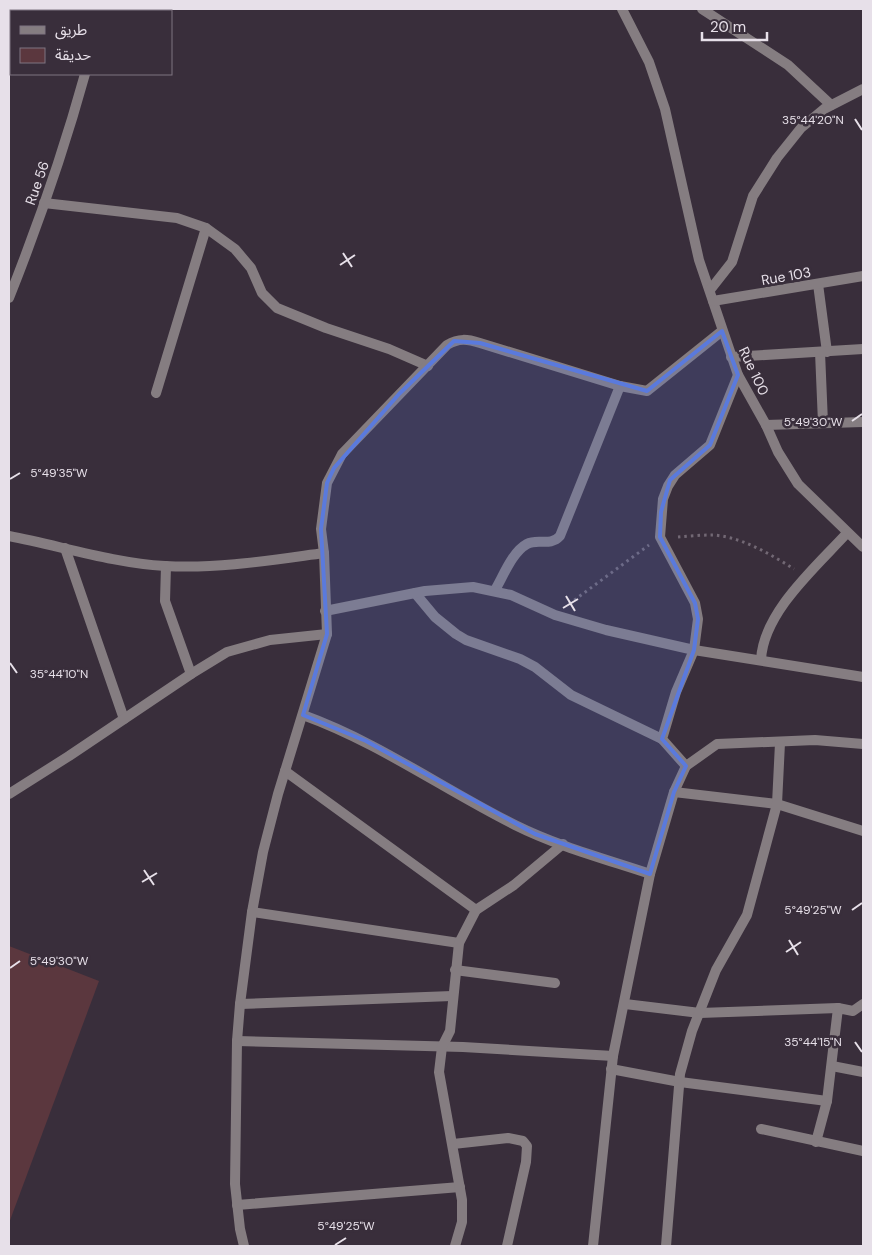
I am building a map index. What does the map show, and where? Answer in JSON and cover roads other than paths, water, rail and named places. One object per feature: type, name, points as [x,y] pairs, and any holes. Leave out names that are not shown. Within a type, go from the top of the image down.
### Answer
[{"type":"street","name":"Rue 100","points":[[622,9],[649,62],[665,108],[699,260],[738,375],[766,425],[778,452],[798,484],[863,547]]},
{"type":"street","points":[[702,9],[788,65],[832,105]]},
{"type":"street","name":"Rue 56","points":[[9,298],[44,203],[85,75]]},
{"type":"street","points":[[710,290],[732,262],[753,196],[777,158],[801,128],[832,105],[863,89]]},
{"type":"street","points":[[44,203],[177,218],[206,228],[235,249],[250,268],[262,293],[278,308],[326,328],[389,349],[428,366]]},
{"type":"street","points":[[156,393],[206,228]]},
{"type":"street","name":"Rue 103","points":[[713,301],[863,276]]},
{"type":"street","points":[[818,284],[824,352],[823,423]]},
{"type":"street","points":[[244,1246],[235,1184],[237,1041],[240,1004],[252,912],[263,852],[285,771],[327,634],[324,553],[321,529],[327,483],[334,468],[342,454],[399,394],[454,341],[468,340],[640,391],[651,389],[722,331]]},
{"type":"street","points":[[731,356],[863,349]]},
{"type":"street","points":[[662,739],[676,692],[694,650],[698,619],[695,603],[660,537],[663,499],[675,475],[710,445],[738,375]]},
{"type":"street","points":[[495,590],[522,548],[534,542],[551,542],[560,536],[620,386]]},
{"type":"street","points":[[766,425],[863,422]]},
{"type":"street","points":[[761,660],[767,632],[775,616],[807,576],[848,533]]},
{"type":"street","points":[[9,536],[139,563],[166,566],[251,563],[324,553]]},
{"type":"street","points":[[64,548],[124,719]]},
{"type":"street","points":[[166,566],[165,601],[191,674]]},
{"type":"street","points":[[325,611],[415,593],[473,587],[495,590],[584,624],[694,650],[863,677]]},
{"type":"street","points":[[415,593],[435,617],[456,634],[466,640],[520,659],[570,695],[662,739],[686,766]]},
{"type":"street","points":[[9,794],[191,674],[228,652],[252,644],[327,634]]},
{"type":"street","points":[[303,715],[366,741],[514,825],[650,874]]},
{"type":"street","points":[[593,1246],[613,1056],[650,874],[674,792],[686,766],[717,744],[815,740],[863,744]]},
{"type":"street","points":[[666,1246],[680,1082],[692,1031],[716,970],[747,915],[777,804],[780,742]]},
{"type":"street","points":[[285,771],[476,910]]},
{"type":"street","points":[[674,792],[777,804],[863,831]]},
{"type":"street","points":[[455,1246],[462,1222],[460,1187],[439,1072],[442,1047],[450,1031],[452,996],[459,943],[476,910],[514,885],[563,844]]},
{"type":"street","points":[[252,912],[459,943]]},
{"type":"street","points":[[456,970],[555,983]]},
{"type":"street","points":[[240,1004],[452,996]]},
{"type":"street","points":[[625,1004],[700,1013],[838,1008],[853,1011],[863,1004]]},
{"type":"street","points":[[816,1142],[827,1101],[838,1008]]},
{"type":"street","points":[[237,1041],[442,1047],[613,1056]]},
{"type":"street","points":[[832,1066],[863,1072]]},
{"type":"street","points":[[611,1069],[680,1082],[827,1101]]},
{"type":"street","points":[[761,1130],[863,1151]]},
{"type":"street","points":[[453,1144],[508,1138],[523,1141],[527,1146],[526,1162],[507,1246]]},
{"type":"street","points":[[237,1205],[460,1187]]}]
